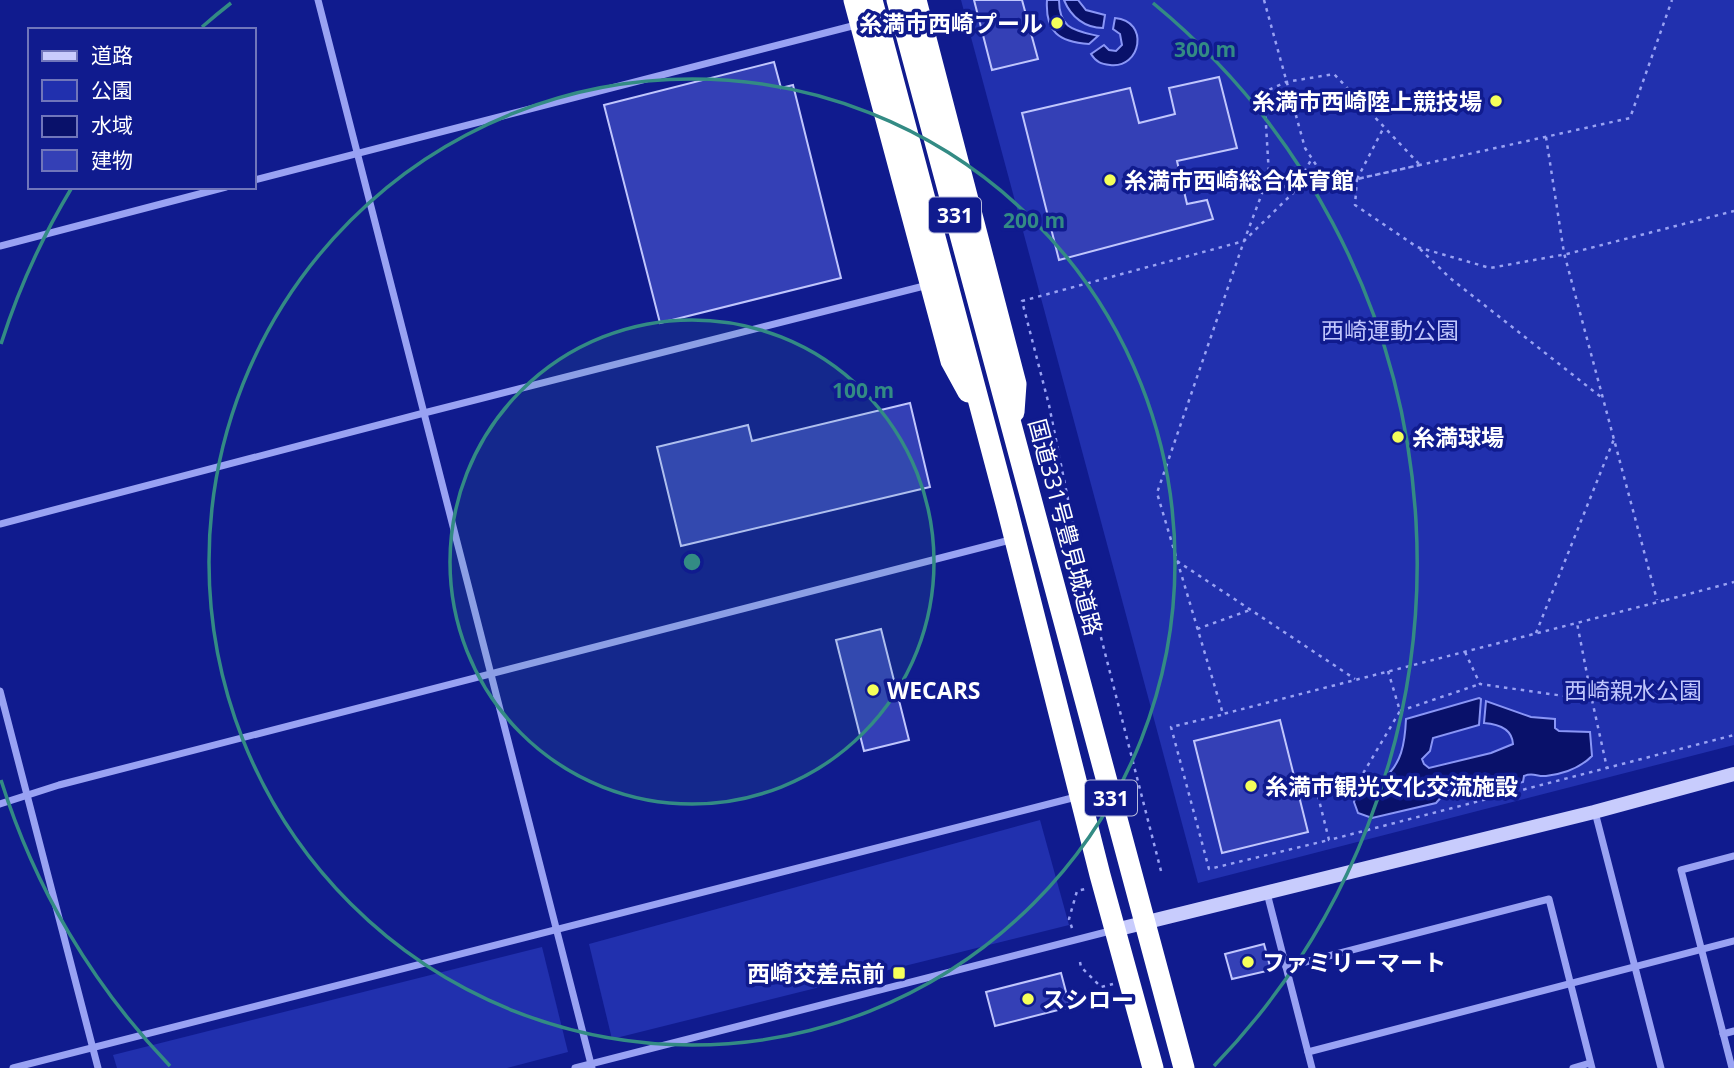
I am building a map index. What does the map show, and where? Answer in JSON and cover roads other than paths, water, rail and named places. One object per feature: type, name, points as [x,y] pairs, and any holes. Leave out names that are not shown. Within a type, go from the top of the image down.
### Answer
[{"type":"highway","name":"331","points":[[855,0],[951,361],[983,418]]},
{"type":"highway","name":"331","points":[[872,0],[1153,1068]]},
{"type":"highway","name":"国道331号豊見城道路","points":[[897,0],[1184,1066]]},
{"type":"highway","name":"331","points":[[916,0],[1016,384],[1013,430]]},
{"type":"street","points":[[318,0],[591,1066]]},
{"type":"street","points":[[256,179],[862,24]]},
{"type":"street","points":[[0,246],[218,189]]},
{"type":"street","points":[[0,524],[929,285]]},
{"type":"street","points":[[0,804],[73,782],[1015,538]]},
{"type":"street","points":[[0,691],[98,1068]]},
{"type":"street","points":[[575,1068],[1145,922],[1594,812],[1734,774]]},
{"type":"street","points":[[13,1068],[1080,796]]},
{"type":"street","points":[[1594,812],[1661,1068]]},
{"type":"street","points":[[1732,1068],[1681,870],[1734,856]]},
{"type":"street","points":[[1267,893],[1312,1068]]},
{"type":"street","points":[[1286,967],[1549,899],[1591,1066],[1573,1068]]},
{"type":"street","points":[[1308,1052],[1734,942]]},
{"type":"street","points":[[1723,1034],[1734,1031]]},
{"type":"water","name":"糸満市西崎プール","points":[[1047,0],[1059,0],[1062,17],[1070,27],[1098,36],[1089,44],[1062,38],[1048,20]]},
{"type":"water","name":"糸満市西崎プール","points":[[1064,0],[1078,0],[1086,10],[1105,15],[1103,28],[1090,26],[1079,20]]},
{"type":"water","points":[[1115,18],[1126,21],[1133,27],[1137,44],[1129,60],[1121,64],[1104,64],[1091,54],[1104,45],[1109,50],[1116,51],[1122,45],[1120,34],[1113,29]]},
{"type":"water","points":[[1479,698],[1479,725],[1433,738],[1430,751],[1422,759],[1429,768],[1491,753],[1513,744],[1510,734],[1503,728],[1484,723],[1486,701],[1531,717],[1555,719],[1555,728],[1559,731],[1590,732],[1592,756],[1577,767],[1559,774],[1527,775],[1524,776],[1523,782],[1502,787],[1496,778],[1472,780],[1451,786],[1436,803],[1372,818],[1358,813],[1354,802],[1356,794],[1381,780],[1398,761],[1406,719]]},
{"type":"place","name":"糸満市西崎プール","points":[[1057,23]]},
{"type":"place","name":"糸満市西崎陸上競技場","points":[[1496,101]]},
{"type":"place","name":"糸満市西崎総合体育館","points":[[1110,180]]},
{"type":"place","name":"糸満球場","points":[[1398,437]]},
{"type":"place","name":"WECARS","points":[[873,690]]},
{"type":"place","name":"糸満市観光文化交流施設","points":[[1251,786]]},
{"type":"place","name":"ファミリーマート","points":[[1248,962]]},
{"type":"place","name":"西崎交差点前","points":[[899,973]]},
{"type":"place","name":"スシロー","points":[[1028,999]]},
{"type":"park label","name":"西崎運動公園","points":[[1390,330]]},
{"type":"park label","name":"西崎親水公園","points":[[1633,690]]}]
